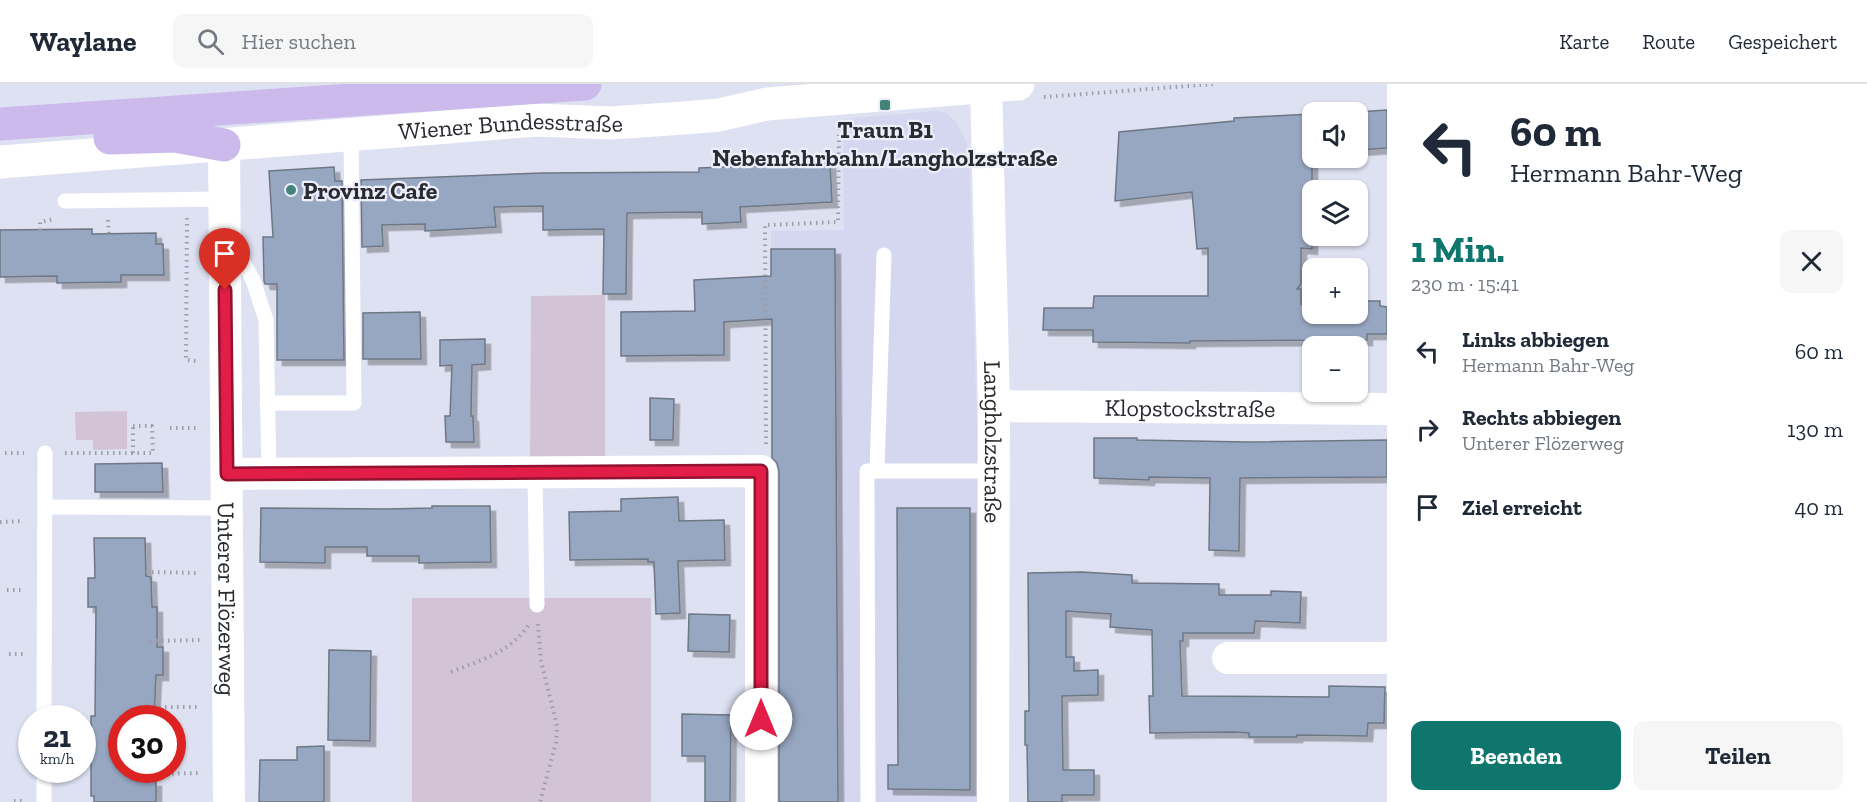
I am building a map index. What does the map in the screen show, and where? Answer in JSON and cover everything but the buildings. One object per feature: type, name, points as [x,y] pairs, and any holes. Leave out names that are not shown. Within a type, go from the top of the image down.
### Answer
[{"type":"main road","name":"Wiener Bundesstraße","points":[[0,124],[585,84]]},
{"type":"main road","points":[[0,143],[175,136],[224,145]]},
{"type":"street","name":"Wiener Bundesstraße","points":[[0,162],[537,120],[610,123],[684,118],[719,115],[767,104],[1007,88]]},
{"type":"street","name":"Langholzstraße","points":[[993,802],[994,406],[1007,88]]},
{"type":"street","name":"Unterer Flözerweg","points":[[224,145],[229,802]]},
{"type":"street","name":"Klopstockstraße","points":[[994,406],[1387,410]]},
{"type":"street","points":[[227,474],[761,471],[761,802]]},
{"type":"street","points":[[1228,658],[1387,658]]},
{"type":"lane","points":[[267,403],[354,403],[351,135]]},
{"type":"lane","points":[[65,201],[224,199]]},
{"type":"lane","points":[[877,471],[884,255]]},
{"type":"lane","points":[[225,267],[245,266],[253,280],[266,320],[269,474]]},
{"type":"lane","points":[[44,705],[45,453]]},
{"type":"lane","points":[[868,802],[867,471],[994,471]]},
{"type":"lane","points":[[535,472],[537,605]]},
{"type":"lane","points":[[45,507],[227,508]]},
{"type":"lane","points":[[44,783],[44,802]]},
{"type":"path","points":[[1007,88],[1214,84]]},
{"type":"path","points":[[761,471],[766,457],[765,225],[838,222],[839,125]]},
{"type":"path","points":[[45,453],[133,453],[153,453],[152,426],[133,426],[133,453]]},
{"type":"path","points":[[170,428],[208,428]]},
{"type":"path","points":[[146,572],[210,573]]},
{"type":"path","points":[[452,672],[504,650],[515,642],[538,616],[541,661],[556,726],[556,742],[540,802]]},
{"type":"path","points":[[150,641],[211,640]]},
{"type":"path","points":[[186,707],[201,707]]},
{"type":"path","points":[[186,773],[202,773]]},
{"type":"shaded area","points":[[936,111],[946,113],[955,121],[969,150],[977,430],[977,802],[772,802],[771,231],[844,230],[843,119]]},
{"type":"shaded area","points":[[605,295],[605,459],[530,459],[531,296]]},
{"type":"shaded area","points":[[127,411],[127,449],[93,450],[93,440],[76,440],[75,412]]},
{"type":"shaded area","points":[[412,598],[651,598],[651,802],[412,802]]},
{"type":"place","name":"Traun B1 Nebenfahrbahn/Langholzstraße","points":[[885,105]]},
{"type":"place","name":"Provinz Cafe","points":[[291,190]]},
{"type":"route","points":[[225,290],[227,474],[761,471],[761,719]]}]
